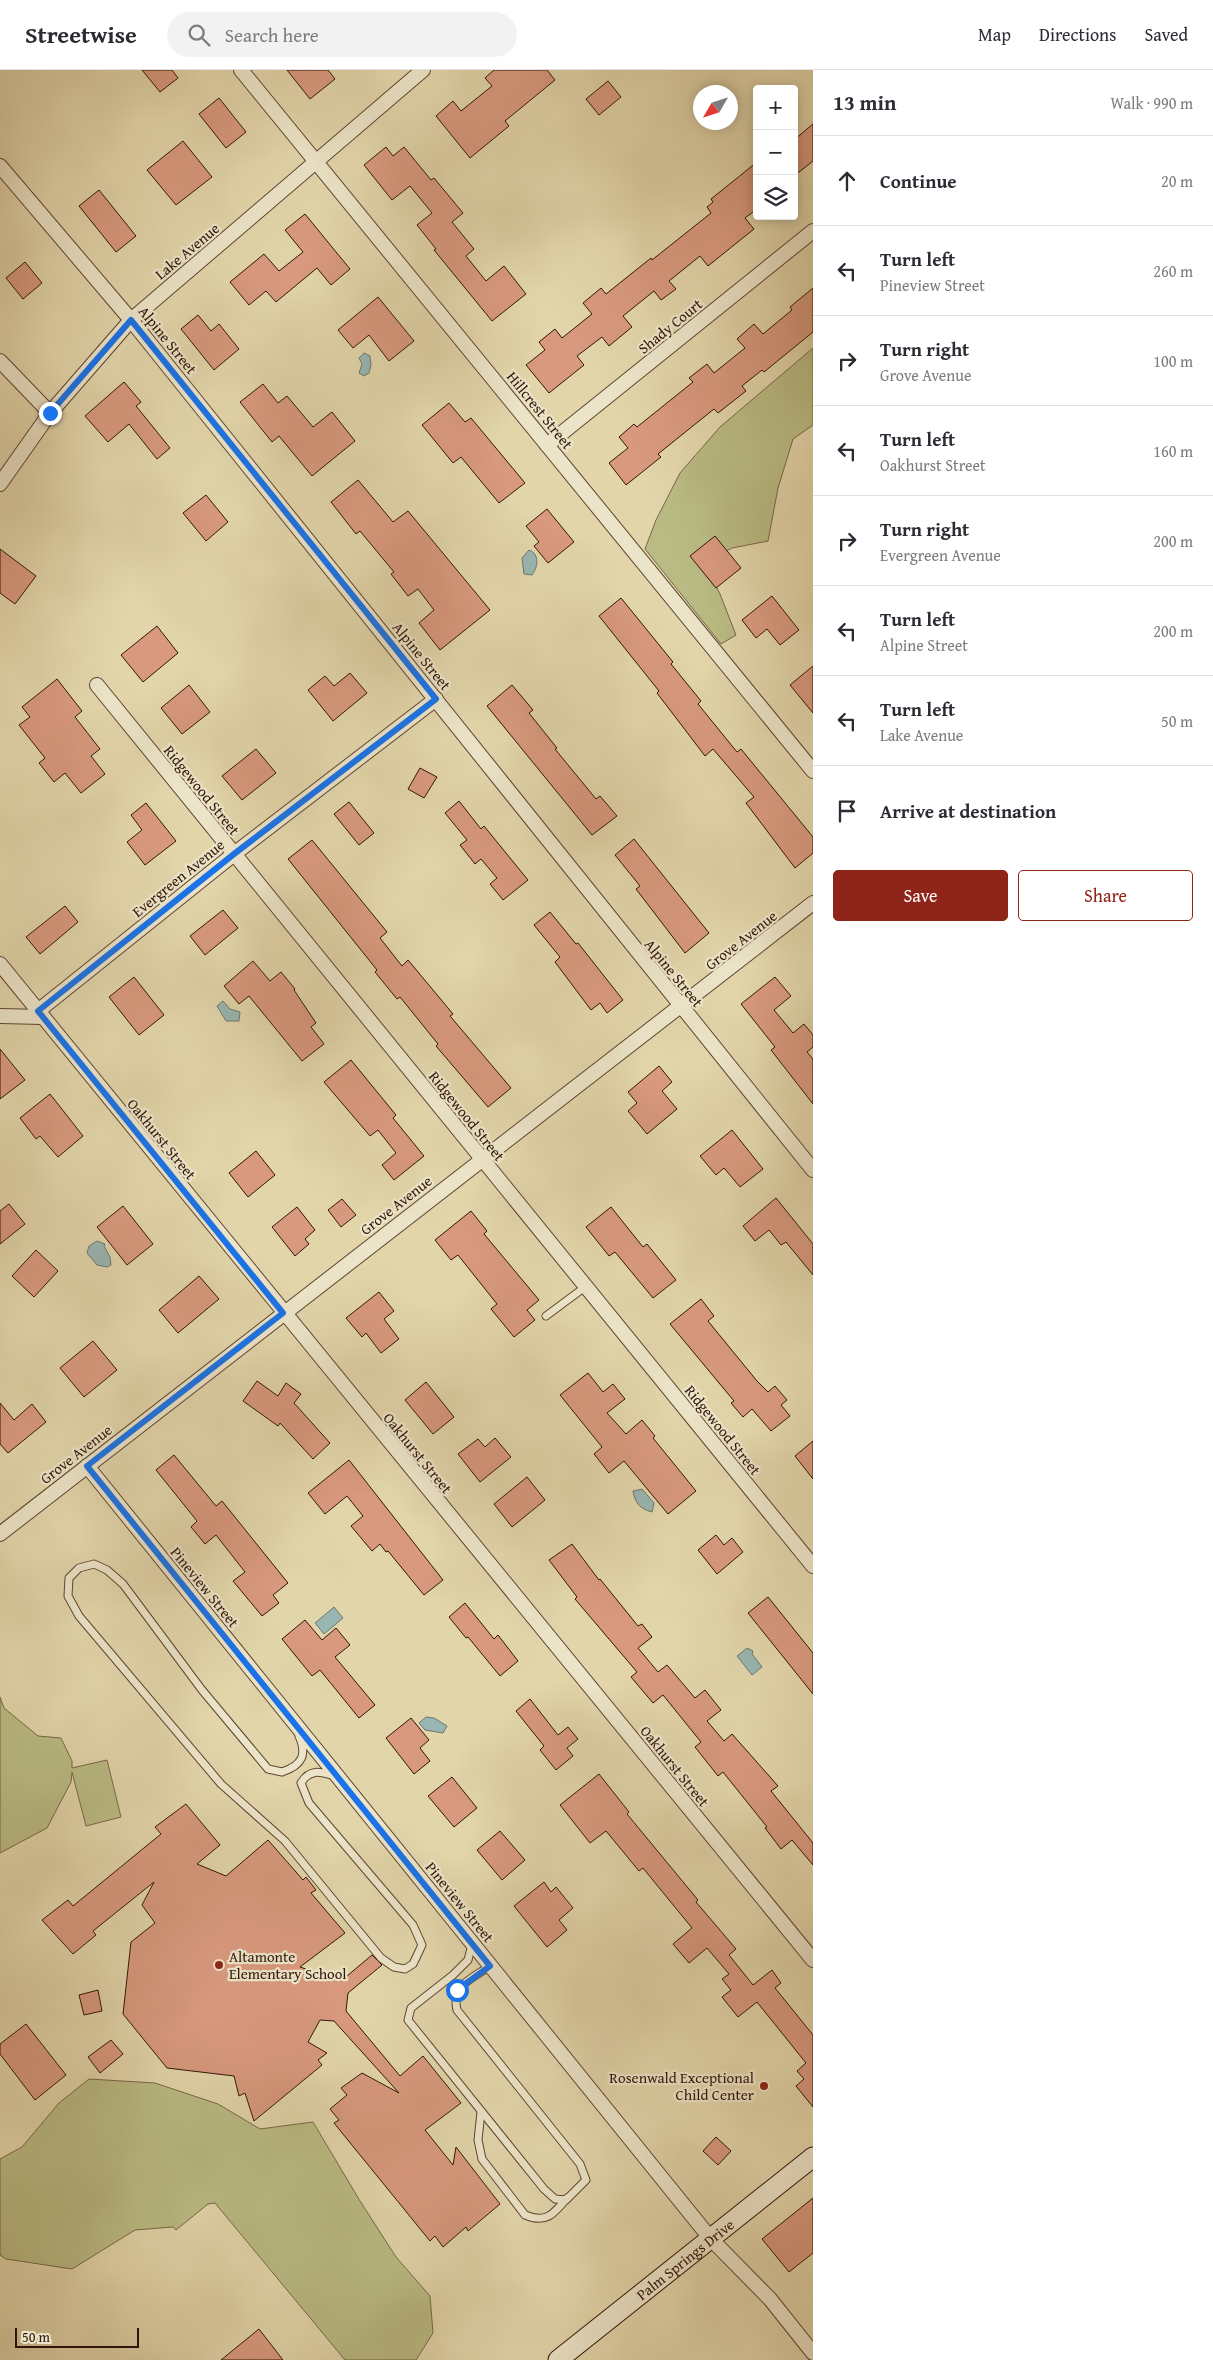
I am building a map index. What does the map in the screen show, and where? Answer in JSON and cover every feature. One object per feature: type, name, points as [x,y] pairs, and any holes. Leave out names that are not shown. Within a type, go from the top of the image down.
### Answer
[{"type":"street","name":"Hillcrest Street","points":[[241,70],[813,771]]},
{"type":"street","name":"Lake Avenue","points":[[0,484],[50,413],[131,320],[423,70]]},
{"type":"street","name":"Alpine Street","points":[[2,175],[131,320],[436,699],[680,1007],[813,1170]]},
{"type":"street","name":"Shady Court","points":[[548,445],[813,231]]},
{"type":"street","points":[[0,361],[50,413]]},
{"type":"street","name":"Ridgewood Street","points":[[97,685],[813,1566]]},
{"type":"street","name":"Evergreen Avenue","points":[[41,1014],[234,854],[436,699]]},
{"type":"street","name":"Grove Avenue","points":[[0,1534],[813,903]]},
{"type":"street","name":"Oakhurst Street","points":[[0,964],[813,1960]]},
{"type":"street","points":[[0,1016],[41,1014]]},
{"type":"street","name":"Pineview Street","points":[[87,1466],[710,2239],[770,2299],[813,2353]]},
{"type":"street","name":"Palm Springs Drive","points":[[558,2360],[813,2157]]},
{"type":"lane","points":[[546,1316],[586,1287]]},
{"type":"lane","points":[[295,1724],[304,1749],[302,1758],[289,1770],[282,1772],[268,1769],[202,1690],[123,1584],[107,1570],[94,1564],[79,1568],[69,1578],[68,1596],[79,1616],[164,1718],[221,1784],[285,1841],[381,1958],[394,1967],[405,1969],[413,1964],[422,1945],[413,1925],[309,1803],[301,1783],[310,1772],[316,1771],[338,1777]]},
{"type":"lane","points":[[472,1943],[468,1960],[453,1975],[412,2008],[408,2020],[544,2189],[555,2199],[568,2198]]},
{"type":"lane","points":[[481,2112],[478,2140],[482,2159],[525,2215],[536,2220],[554,2214],[586,2180],[580,2164],[457,2010],[454,1999],[457,1990],[490,1966]]},
{"type":"green space","points":[[813,348],[813,425],[793,439],[778,488],[768,541],[732,548],[704,562],[720,594],[736,635],[721,644],[645,549],[656,520],[680,473],[720,427]]},
{"type":"green space","points":[[0,1697],[4,1708],[38,1736],[61,1738],[72,1761],[72,1768],[107,1760],[121,1817],[86,1826],[72,1772],[71,1782],[47,1828],[0,1853]]},
{"type":"green space","points":[[89,2079],[155,2083],[218,2104],[260,2129],[313,2122],[396,2257],[430,2296],[433,2333],[416,2360],[345,2360],[215,2203],[208,2204],[176,2230],[173,2227],[135,2230],[72,2269],[6,2259],[0,2255],[0,2159],[22,2147],[59,2103]]},
{"type":"water","points":[[364,353],[370,356],[371,365],[369,373],[364,376],[359,373],[362,364],[359,358]]},
{"type":"water","points":[[529,550],[535,554],[537,561],[532,575],[524,574],[522,558]]},
{"type":"water","points":[[223,1001],[230,1009],[240,1012],[239,1021],[226,1021],[217,1006]]},
{"type":"water","points":[[97,1241],[105,1244],[104,1246],[110,1257],[111,1265],[107,1267],[97,1265],[87,1253],[89,1246]]},
{"type":"water","points":[[642,1489],[654,1503],[652,1512],[641,1507],[635,1499],[633,1491]]},
{"type":"water","points":[[334,1607],[343,1618],[324,1634],[315,1623]]},
{"type":"water","points":[[747,1648],[753,1651],[752,1654],[762,1667],[752,1675],[737,1656]]},
{"type":"water","points":[[426,1717],[434,1718],[447,1726],[443,1733],[425,1730],[419,1723]]},
{"type":"building","points":[[142,70],[172,70],[178,78],[160,92]]},
{"type":"building","points":[[287,70],[328,70],[335,79],[310,99]]},
{"type":"building","points":[[494,70],[547,70],[555,80],[505,121],[509,126],[470,158],[436,116],[453,101],[461,111],[492,86],[485,78]]},
{"type":"building","points":[[608,81],[621,97],[599,115],[586,99]]},
{"type":"building","points":[[219,98],[246,132],[226,148],[199,114]]},
{"type":"building","points":[[813,124],[813,161],[798,173],[798,137]]},
{"type":"building","points":[[183,141],[212,177],[176,205],[147,170]]},
{"type":"building","points":[[386,147],[393,156],[404,147],[431,180],[434,178],[463,213],[452,222],[474,249],[466,256],[486,281],[504,266],[526,294],[492,321],[434,250],[436,249],[417,225],[432,213],[410,186],[392,200],[364,165]]},
{"type":"building","points":[[753,165],[753,212],[745,218],[754,229],[708,266],[700,256],[669,281],[676,289],[661,300],[654,291],[623,316],[632,327],[609,346],[602,337],[577,356],[584,365],[549,393],[526,365],[545,350],[539,342],[555,329],[562,338],[592,314],[583,303],[601,288],[606,294],[711,213],[707,207],[713,202],[711,199]]},
{"type":"building","points":[[99,190],[136,236],[116,252],[79,206]]},
{"type":"building","points":[[305,214],[350,269],[331,285],[317,268],[276,302],[266,291],[249,305],[230,282],[264,254],[279,271],[303,252],[285,230]]},
{"type":"building","points":[[25,262],[42,283],[23,299],[6,278]]},
{"type":"building","points":[[813,288],[813,332],[764,372],[762,370],[742,386],[746,391],[718,413],[714,409],[658,454],[661,457],[626,485],[609,463],[628,448],[619,437],[634,424],[637,427],[693,382],[689,378],[707,364],[714,373],[745,348],[737,339],[754,324],[763,334],[792,310],[790,307]]},
{"type":"building","points":[[378,297],[414,341],[389,361],[369,335],[353,348],[338,330]]},
{"type":"building","points":[[198,315],[211,331],[219,324],[239,349],[214,370],[181,329]]},
{"type":"building","points":[[124,382],[141,402],[136,406],[170,448],[157,459],[129,424],[108,442],[85,416]]},
{"type":"building","points":[[263,384],[278,403],[287,396],[313,427],[332,412],[355,441],[312,476],[279,436],[272,442],[240,402]]},
{"type":"building","points":[[449,403],[465,422],[471,418],[525,483],[499,503],[461,457],[453,463],[422,425]]},
{"type":"building","points":[[358,480],[393,522],[408,511],[490,610],[440,650],[419,623],[434,610],[418,589],[408,596],[391,574],[394,572],[360,531],[356,534],[331,502]]},
{"type":"building","points":[[206,495],[228,522],[206,541],[183,513]]},
{"type":"building","points":[[547,509],[574,542],[548,563],[534,546],[539,542],[526,526]]},
{"type":"building","points":[[715,536],[741,568],[716,588],[690,556]]},
{"type":"building","points":[[0,549],[36,576],[15,604],[0,593]]},
{"type":"building","points":[[772,596],[799,630],[780,645],[767,629],[756,638],[742,620]]},
{"type":"building","points":[[621,598],[673,662],[671,664],[701,701],[698,704],[737,752],[741,749],[813,837],[813,853],[795,868],[746,803],[754,797],[713,749],[705,756],[657,693],[659,691],[599,616]]},
{"type":"building","points":[[157,626],[178,653],[143,682],[121,655]]},
{"type":"building","points":[[813,666],[813,713],[790,685]]},
{"type":"building","points":[[350,673],[367,693],[333,721],[308,690],[325,676],[334,686]]},
{"type":"building","points":[[57,679],[82,711],[75,717],[100,749],[91,756],[105,774],[81,793],[65,773],[54,782],[39,763],[45,758],[19,725],[30,717],[22,707]]},
{"type":"building","points":[[189,685],[210,712],[182,734],[161,708]]},
{"type":"building","points":[[512,685],[533,710],[529,713],[557,748],[555,749],[596,799],[600,796],[617,816],[592,835],[487,706]]},
{"type":"building","points":[[256,749],[276,773],[242,800],[222,776]]},
{"type":"building","points":[[420,768],[437,777],[424,798],[408,789]]},
{"type":"building","points":[[459,801],[481,829],[484,826],[528,880],[503,900],[490,884],[497,878],[481,859],[475,864],[460,845],[467,840],[445,813]]},
{"type":"building","points":[[349,802],[374,833],[359,845],[334,814]]},
{"type":"building","points":[[146,803],[176,841],[145,865],[127,842],[142,830],[131,815]]},
{"type":"building","points":[[634,839],[709,933],[685,953],[636,889],[640,886],[615,855]]},
{"type":"building","points":[[312,840],[387,932],[380,938],[402,966],[408,960],[453,1014],[450,1016],[511,1088],[488,1107],[436,1046],[438,1044],[400,997],[397,999],[375,972],[377,970],[288,859]]},
{"type":"building","points":[[65,906],[78,922],[40,954],[26,937]]},
{"type":"building","points":[[223,910],[238,928],[205,955],[190,936]]},
{"type":"building","points":[[550,912],[576,944],[578,943],[623,1000],[607,1013],[600,1003],[591,1010],[555,962],[560,957],[534,925]]},
{"type":"building","points":[[253,961],[270,981],[281,972],[295,989],[316,1023],[311,1027],[324,1044],[302,1061],[249,996],[239,1004],[224,986]]},
{"type":"building","points":[[134,977],[164,1015],[139,1035],[109,997]]},
{"type":"building","points":[[775,977],[791,996],[774,1010],[793,1033],[804,1024],[813,1035],[813,1047],[807,1052],[813,1059],[813,1104],[771,1050],[775,1047],[741,1004]]},
{"type":"building","points":[[0,1049],[25,1080],[0,1099]]},
{"type":"building","points":[[351,1060],[396,1115],[393,1118],[424,1156],[394,1180],[382,1165],[396,1153],[378,1130],[370,1136],[324,1082]]},
{"type":"building","points":[[659,1066],[672,1082],[662,1091],[677,1109],[647,1134],[628,1111],[637,1103],[628,1092]]},
{"type":"building","points":[[50,1094],[83,1136],[58,1157],[40,1136],[36,1139],[20,1118]]},
{"type":"building","points":[[732,1130],[763,1169],[740,1187],[724,1168],[716,1175],[700,1156]]},
{"type":"building","points":[[256,1151],[275,1175],[248,1197],[229,1173]]},
{"type":"building","points":[[776,1198],[813,1244],[813,1275],[786,1242],[781,1245],[769,1230],[755,1241],[743,1226]]},
{"type":"building","points":[[342,1199],[356,1215],[341,1227],[328,1210]]},
{"type":"building","points":[[9,1204],[25,1224],[0,1244],[0,1211]]},
{"type":"building","points":[[123,1206],[153,1244],[127,1265],[97,1227]]},
{"type":"building","points":[[297,1207],[315,1230],[305,1239],[309,1244],[295,1256],[272,1227]]},
{"type":"building","points":[[611,1207],[643,1247],[647,1244],[676,1280],[653,1298],[615,1252],[609,1256],[586,1227]]},
{"type":"building","points":[[471,1211],[487,1231],[484,1234],[539,1300],[527,1310],[535,1320],[514,1337],[491,1309],[497,1304],[458,1255],[451,1260],[435,1240]]},
{"type":"building","points":[[36,1250],[58,1271],[34,1297],[12,1276]]},
{"type":"building","points":[[199,1276],[219,1299],[178,1333],[159,1310]]},
{"type":"building","points":[[379,1292],[394,1311],[384,1319],[399,1339],[381,1353],[366,1333],[362,1337],[346,1318]]},
{"type":"building","points":[[701,1299],[714,1316],[708,1321],[757,1381],[768,1392],[775,1386],[787,1400],[781,1405],[790,1416],[771,1431],[752,1409],[743,1417],[731,1403],[734,1401],[670,1324]]},
{"type":"building","points":[[93,1341],[117,1370],[84,1397],[60,1368]]},
{"type":"building","points":[[588,1373],[603,1392],[613,1384],[625,1399],[607,1413],[626,1434],[642,1420],[655,1436],[653,1438],[696,1491],[668,1514],[624,1461],[609,1473],[594,1454],[602,1447],[560,1395]]},
{"type":"building","points":[[257,1381],[278,1396],[286,1383],[301,1394],[294,1403],[330,1443],[313,1459],[280,1423],[278,1426],[243,1401]]},
{"type":"building","points":[[426,1382],[454,1417],[433,1434],[405,1400]]},
{"type":"building","points":[[0,1403],[14,1420],[32,1404],[46,1422],[8,1453],[0,1444]]},
{"type":"building","points":[[495,1438],[511,1457],[480,1482],[458,1454],[478,1439],[485,1447]]},
{"type":"building","points":[[813,1441],[813,1479],[795,1456]]},
{"type":"building","points":[[174,1455],[216,1506],[222,1501],[288,1583],[273,1595],[279,1603],[262,1616],[233,1581],[245,1572],[216,1535],[205,1544],[191,1527],[197,1521],[156,1470]]},
{"type":"building","points":[[349,1460],[443,1580],[424,1595],[388,1551],[386,1552],[380,1544],[372,1551],[351,1526],[363,1516],[347,1496],[325,1514],[308,1493]]},
{"type":"building","points":[[527,1477],[545,1500],[512,1527],[494,1504]]},
{"type":"building","points":[[716,1535],[724,1545],[732,1538],[743,1552],[717,1574],[698,1550]]},
{"type":"building","points":[[572,1544],[599,1580],[638,1626],[642,1624],[652,1637],[638,1648],[658,1672],[667,1665],[695,1698],[705,1690],[721,1710],[707,1721],[724,1741],[732,1734],[778,1786],[771,1791],[813,1843],[813,1865],[792,1840],[781,1849],[765,1828],[767,1827],[723,1772],[718,1776],[695,1747],[701,1742],[663,1695],[653,1703],[631,1677],[637,1672],[575,1599],[577,1597],[549,1560]]},
{"type":"building","points":[[768,1597],[813,1653],[813,1694],[748,1613]]},
{"type":"building","points":[[465,1603],[494,1639],[498,1635],[518,1661],[500,1676],[449,1617]]},
{"type":"building","points":[[305,1620],[322,1640],[336,1628],[350,1645],[335,1657],[375,1705],[359,1718],[320,1670],[312,1676],[282,1639]]},
{"type":"building","points":[[530,1699],[558,1735],[568,1727],[578,1739],[567,1748],[573,1756],[556,1770],[540,1750],[544,1746],[516,1711]]},
{"type":"building","points":[[411,1718],[429,1740],[420,1748],[430,1761],[414,1774],[386,1738]]},
{"type":"building","points":[[599,1774],[629,1812],[627,1814],[698,1900],[696,1902],[736,1949],[729,1955],[753,1985],[772,1970],[781,1983],[775,1988],[813,2035],[813,2107],[796,2086],[804,2079],[797,2071],[806,2063],[757,2002],[738,2017],[722,1997],[731,1990],[722,1979],[729,1974],[707,1948],[689,1963],[673,1944],[692,1928],[643,1868],[639,1871],[606,1831],[590,1843],[560,1805]]},
{"type":"building","points":[[452,1777],[477,1808],[454,1827],[428,1796]]},
{"type":"building","name":"Altamonte Elementary School","points":[[186,1804],[220,1845],[197,1864],[226,1876],[268,1840],[303,1880],[306,1877],[316,1890],[311,1893],[345,1933],[300,1967],[341,1981],[372,1955],[382,1965],[348,1993],[346,2011],[400,2076],[423,2056],[461,2103],[425,2130],[453,2165],[456,2147],[500,2204],[468,2231],[466,2227],[443,2247],[435,2236],[430,2241],[334,2123],[339,2120],[330,2109],[347,2095],[341,2088],[362,2073],[399,2093],[334,2021],[320,2020],[308,2042],[327,2053],[318,2060],[322,2065],[254,2121],[245,2093],[239,2096],[234,2076],[167,2068],[123,2014],[131,1942],[155,1923],[142,1905],[154,1882],[93,1931],[96,1935],[73,1954],[42,1920],[68,1900],[73,1906],[161,1834],[155,1827]]},
{"type":"building","points":[[500,1831],[525,1860],[502,1880],[477,1850]]},
{"type":"building","points":[[544,1882],[551,1892],[556,1887],[573,1908],[559,1920],[567,1930],[547,1947],[514,1906]]},
{"type":"building","points":[[98,1990],[102,2011],[84,2015],[79,1995]]},
{"type":"building","points":[[26,2024],[66,2075],[35,2100],[0,2054],[0,2044]]},
{"type":"building","points":[[111,2040],[123,2054],[100,2073],[88,2057]]},
{"type":"building","points":[[716,2137],[731,2151],[718,2165],[703,2151]]},
{"type":"building","points":[[813,2198],[813,2253],[789,2272],[762,2239]]},
{"type":"building","points":[[259,2329],[283,2360],[221,2360]]},
{"type":"place","name":"Altamonte Elementary School","points":[[219,1965]]},
{"type":"place","name":"Rosenwald Exceptional Child Center","points":[[764,2086]]},
{"type":"route","points":[[50,413],[131,320],[436,699],[234,854],[38,1011],[283,1313],[87,1466],[490,1966],[457,1990]]}]
